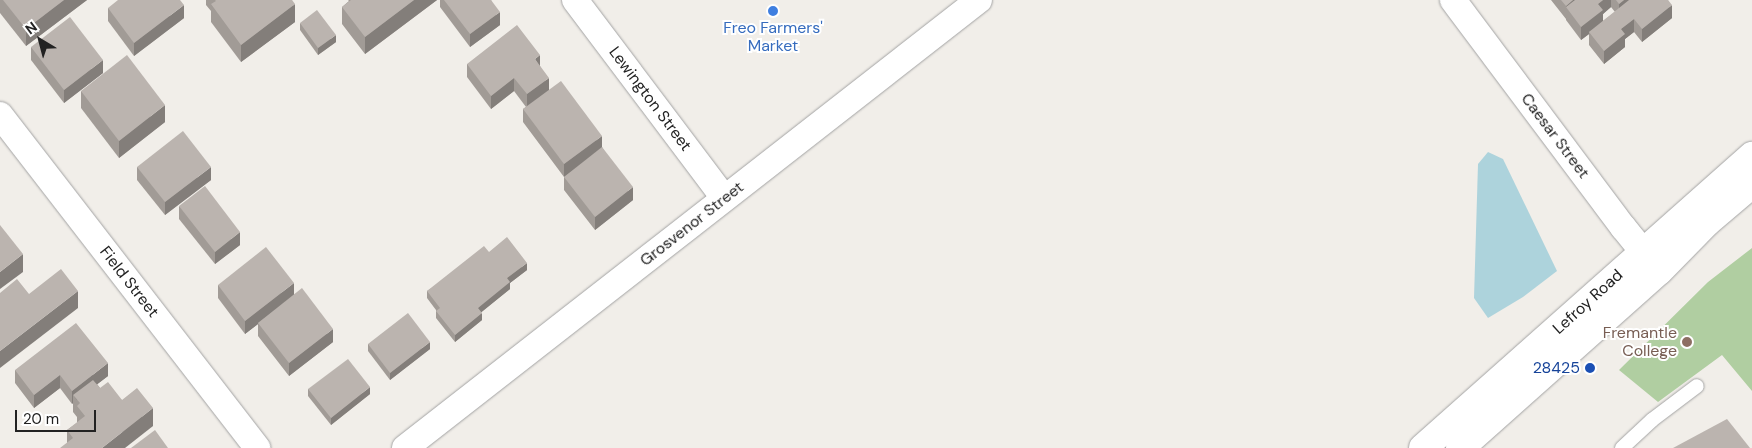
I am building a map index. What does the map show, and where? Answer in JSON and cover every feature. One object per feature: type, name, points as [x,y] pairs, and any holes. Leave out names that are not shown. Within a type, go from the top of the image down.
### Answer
[{"type":"street","name":"Lewington Street","points":[[575,0],[724,198]]},
{"type":"street","name":"Grosvenor Street","points":[[407,447],[979,0]]},
{"type":"street","name":"Caesar Street","points":[[1453,0],[1651,262]]},
{"type":"street","name":"Field Street","points":[[0,115],[257,448]]},
{"type":"street","name":"Lefroy Road","points":[[1460,448],[1651,262],[1752,156]]},
{"type":"street","name":"Lefroy Road","points":[[1423,448],[1651,262],[1707,222],[1752,184]]},
{"type":"lane","points":[[1622,448],[1652,420],[1697,386]]},
{"type":"green space","points":[[1752,248],[1752,391],[1722,355],[1658,402],[1619,370],[1708,282]]},
{"type":"water","points":[[1488,152],[1503,159],[1557,271],[1523,297],[1488,318],[1474,298],[1478,164]]},
{"type":"building","points":[[3,0],[64,0],[26,29]]},
{"type":"building","points":[[118,0],[180,0],[184,5],[134,43],[108,8]]},
{"type":"building","points":[[215,0],[292,0],[295,4],[241,45],[211,4]]},
{"type":"building","points":[[351,0],[414,0],[365,37],[342,7]]},
{"type":"building","points":[[444,0],[491,0],[500,12],[470,34]]},
{"type":"building","points":[[1561,0],[1573,0],[1566,6]]},
{"type":"building","points":[[1575,0],[1603,0],[1598,4],[1603,10],[1581,27],[1566,7]]},
{"type":"building","points":[[1616,0],[1624,0],[1619,4]]},
{"type":"building","points":[[1629,0],[1668,0],[1672,5],[1642,29],[1634,19],[1621,29],[1625,34],[1604,51],[1589,32]]},
{"type":"building","points":[[317,10],[336,35],[318,48],[300,23]]},
{"type":"building","points":[[70,17],[103,60],[64,90],[31,47]]},
{"type":"building","points":[[517,25],[540,55],[535,59],[549,78],[527,94],[514,78],[491,96],[467,64]]},
{"type":"building","points":[[127,55],[165,105],[119,141],[81,91]]},
{"type":"building","points":[[561,81],[602,136],[564,164],[523,109]]},
{"type":"building","points":[[183,131],[211,167],[165,202],[137,167]]},
{"type":"building","points":[[602,147],[633,187],[595,217],[564,177]]},
{"type":"building","points":[[205,186],[240,232],[215,252],[179,206]]},
{"type":"building","points":[[0,225],[23,254],[0,272]]},
{"type":"building","points":[[507,237],[527,263],[507,278],[510,282],[478,308],[482,313],[455,335],[436,311],[440,308],[427,291],[484,246],[489,252]]},
{"type":"building","points":[[266,247],[294,283],[245,321],[218,285]]},
{"type":"building","points":[[61,269],[78,291],[0,351],[0,293],[17,279],[29,294]]},
{"type":"building","points":[[302,288],[333,329],[289,363],[258,323]]},
{"type":"building","points":[[408,313],[430,342],[390,373],[368,344]]},
{"type":"building","points":[[76,323],[108,363],[72,391],[60,375],[34,395],[15,370]]},
{"type":"building","points":[[348,359],[370,387],[331,418],[308,389]]},
{"type":"building","points":[[93,380],[100,388],[108,382],[122,400],[137,388],[153,408],[102,448],[60,448],[73,438],[67,430],[85,416],[77,406],[80,403],[73,395]]},
{"type":"building","points":[[1727,419],[1750,448],[1673,448]]},
{"type":"building","points":[[155,430],[168,448],[131,448]]},
{"type":"place","name":"Freo Farmers' Market","points":[[773,11]]},
{"type":"place","name":"Fremantle College","points":[[1687,342]]},
{"type":"place","name":"28425","points":[[1590,368]]}]
